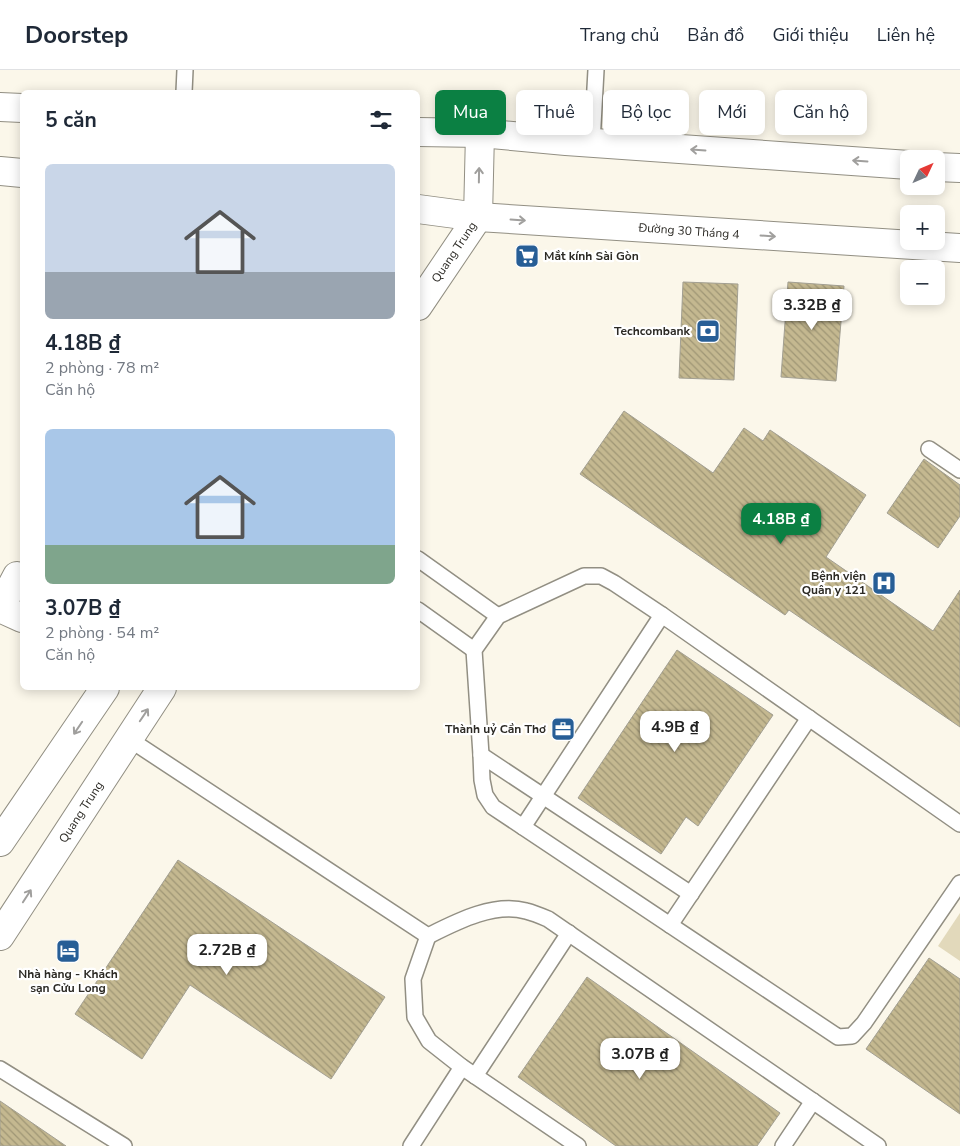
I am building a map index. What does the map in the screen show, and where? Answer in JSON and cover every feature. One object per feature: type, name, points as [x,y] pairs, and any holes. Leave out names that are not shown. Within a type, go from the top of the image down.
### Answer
[{"type":"main road","points":[[0,107],[20,108]]},
{"type":"main road","points":[[420,132],[435,132]]},
{"type":"main road","name":"Quang Trung","points":[[420,303],[478,217],[480,135]]},
{"type":"main road","points":[[506,135],[592,143],[900,164]]},
{"type":"main road","points":[[945,167],[960,168]]},
{"type":"main road","points":[[0,171],[20,173]]},
{"type":"main road","name":"Đường 30 Tháng 4","points":[[420,209],[478,217],[960,248]]},
{"type":"main road","points":[[17,576],[0,608],[20,617]]},
{"type":"main road","points":[[3,831],[105,690]]},
{"type":"main road","name":"Quang Trung","points":[[0,936],[161,690]]},
{"type":"lane","points":[[184,90],[185,70]]},
{"type":"lane","points":[[592,143],[596,70]]},
{"type":"lane","points":[[929,448],[960,470]]},
{"type":"lane","points":[[420,560],[498,616]]},
{"type":"lane","points":[[960,824],[662,615],[614,582],[601,576],[584,576],[498,616],[474,650],[482,755],[482,780],[485,795],[493,807],[838,1037],[852,1036],[864,1024],[960,883]]},
{"type":"lane","points":[[420,611],[474,650]]},
{"type":"lane","points":[[523,827],[662,615]]},
{"type":"lane","points":[[670,925],[809,718]]},
{"type":"lane","points":[[128,739],[428,936]]},
{"type":"lane","points":[[482,755],[691,894]]},
{"type":"lane","points":[[578,1146],[462,1067],[429,1041],[415,1017],[413,979],[428,936],[461,919],[501,909],[525,910],[548,919],[813,1101],[860,1141],[878,1146]]},
{"type":"lane","points":[[475,1076],[569,933]]},
{"type":"lane","points":[[411,1146],[462,1067]]},
{"type":"lane","points":[[0,1069],[124,1146]]},
{"type":"lane","points":[[784,1146],[813,1101]]},
{"type":"shaded area","points":[[960,913],[960,961],[938,946]]},
{"type":"building","name":"Techcombank","points":[[683,282],[738,284],[734,380],[679,378]]},
{"type":"building","points":[[788,282],[844,286],[836,381],[781,377]]},
{"type":"building","points":[[624,411],[713,473],[744,428],[763,441],[770,430],[866,495],[826,557],[933,631],[960,590],[960,727],[789,610],[785,615],[580,474]]},
{"type":"building","points":[[924,459],[960,485],[960,516],[938,548],[887,513]]},
{"type":"building","points":[[677,650],[773,715],[698,826],[686,817],[661,854],[578,798]]},
{"type":"building","points":[[178,860],[385,997],[331,1079],[190,985],[142,1059],[75,1014]]},
{"type":"building","points":[[929,958],[960,979],[960,1114],[866,1049]]},
{"type":"building","points":[[587,977],[780,1113],[757,1146],[616,1146],[518,1077]]},
{"type":"building","points":[[0,1101],[66,1146],[0,1146]]},
{"type":"place","name":"Mắt kính Sài Gòn","points":[[527,256]]},
{"type":"place","name":"Techcombank","points":[[708,331]]},
{"type":"place","name":"Bệnh viện Quân y 121","points":[[884,583]]},
{"type":"place","name":"Thành uỷ Cần Thơ","points":[[563,729]]},
{"type":"place","name":"Nhà hàng - Khách sạn Cửu Long","points":[[68,951]]}]
